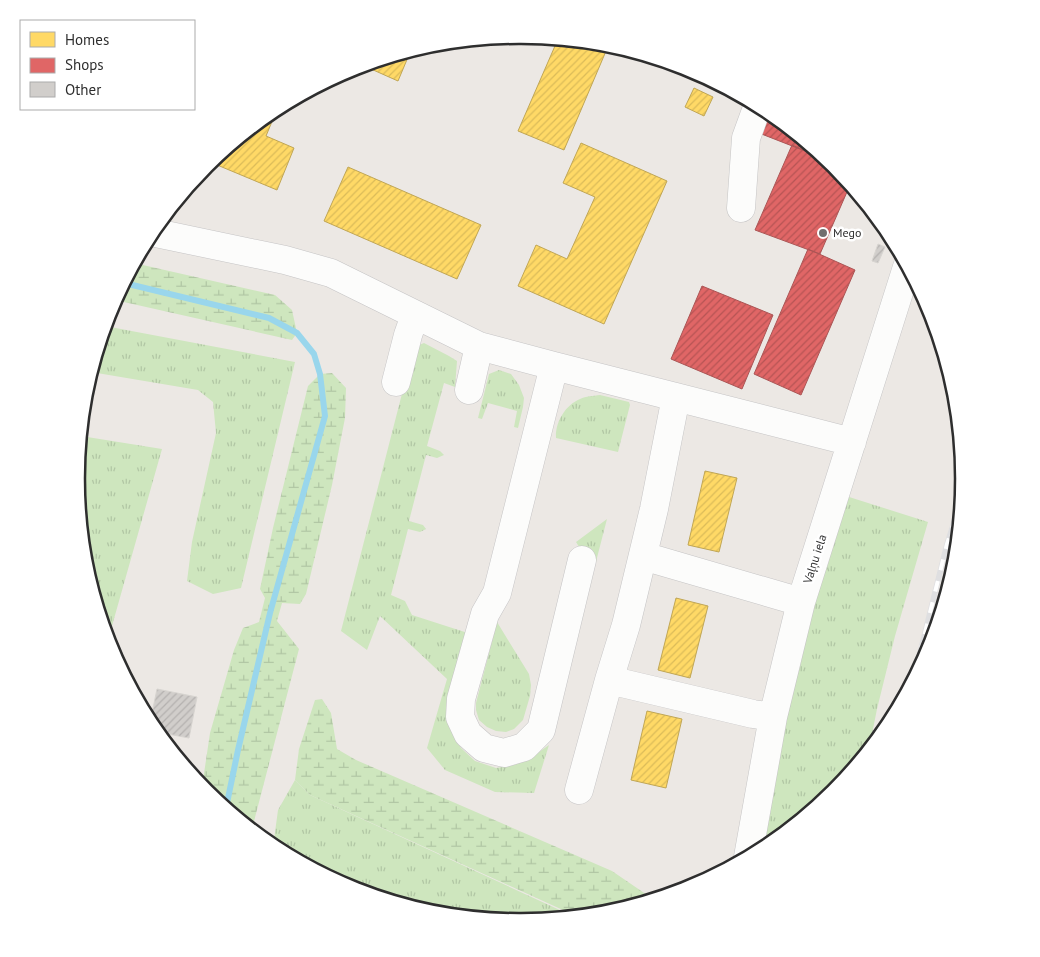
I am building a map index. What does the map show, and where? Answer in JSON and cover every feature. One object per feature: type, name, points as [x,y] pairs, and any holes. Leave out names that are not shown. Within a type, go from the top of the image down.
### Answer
[{"type":"street","points":[[741,208],[746,138],[755,113]]},
{"type":"street","points":[[161,234],[285,260],[331,273],[479,346],[840,438]]},
{"type":"street","name":"Vaļņu iela","points":[[750,847],[773,716],[840,438],[904,275]]},
{"type":"street","points":[[396,382],[415,314]]},
{"type":"street","points":[[469,390],[479,346]]},
{"type":"street","points":[[554,366],[497,593],[486,614],[461,699],[460,717],[468,734],[484,748],[504,753],[524,747],[541,730],[582,560]]},
{"type":"street","points":[[579,790],[626,625],[654,509],[676,397]]},
{"type":"street","points":[[643,556],[801,602]]},
{"type":"street","points":[[609,680],[752,714],[773,716]]},
{"type":"green space","points":[[141,265],[275,295],[292,310],[297,333],[292,340],[123,302]]},
{"type":"green space","points":[[112,327],[295,362],[241,588],[213,594],[187,581],[192,542],[216,433],[213,402],[198,390],[98,373]]},
{"type":"green space","points":[[424,343],[457,361],[455,387],[444,383],[427,446],[440,451],[444,455],[437,458],[426,455],[409,521],[423,525],[426,529],[420,532],[408,529],[391,595],[405,601],[412,615],[474,635],[452,731],[461,748],[475,761],[496,768],[514,765],[529,759],[549,745],[534,793],[495,792],[445,770],[427,748],[447,679],[380,616],[367,650],[341,631],[414,347]]},
{"type":"green space","points":[[499,370],[511,374],[519,385],[524,398],[518,428],[514,427],[517,411],[488,403],[482,419],[478,418],[489,374]]},
{"type":"green space","points":[[332,373],[346,388],[345,418],[332,485],[306,594],[300,604],[282,603],[277,621],[299,649],[254,822],[204,776],[210,733],[234,650],[243,628],[259,622],[265,598],[260,589],[273,528],[308,386],[320,374]]},
{"type":"green space","points":[[600,395],[629,402],[630,405],[618,452],[556,438],[559,421],[570,406],[582,398]]},
{"type":"green space","points":[[87,437],[162,449],[112,628],[100,591],[89,535],[85,478]]},
{"type":"green space","points":[[846,496],[928,522],[895,636],[872,733],[847,765],[827,786],[807,805],[763,839],[784,721],[816,588]]},
{"type":"green space","points":[[607,519],[552,732],[593,569],[576,542]]},
{"type":"green space","points":[[497,622],[529,674],[531,685],[523,720],[514,729],[506,732],[496,731],[487,727],[479,720],[476,710],[476,703]]},
{"type":"green space","points":[[322,699],[331,713],[337,749],[356,760],[612,871],[646,894],[605,905],[565,911],[310,795],[295,780],[299,749],[315,700]]},
{"type":"green space","points":[[295,780],[310,795],[562,911],[520,913],[463,910],[435,905],[380,890],[328,868],[274,837],[278,810]]},
{"type":"building: Homes","points":[[555,45],[606,52],[564,150],[518,131]]},
{"type":"building: Homes","points":[[407,59],[398,81],[373,70]]},
{"type":"building: Homes","points":[[694,88],[713,97],[704,116],[685,107]]},
{"type":"building: Homes","points":[[272,121],[266,136],[294,148],[277,190],[219,166]]},
{"type":"building: Homes","points":[[581,143],[667,181],[604,324],[518,286],[536,245],[567,259],[595,197],[563,183]]},
{"type":"building: Homes","points":[[348,167],[481,225],[457,279],[324,221]]},
{"type":"building: Homes","points":[[705,471],[737,478],[719,552],[688,545]]},
{"type":"building: Homes","points":[[676,598],[708,606],[690,678],[658,670]]},
{"type":"building: Homes","points":[[647,711],[682,719],[666,788],[631,780]]},
{"type":"building: Shops","points":[[765,119],[805,151],[805,151],[759,133]]},
{"type":"building: Shops","points":[[792,145],[807,152],[847,192],[820,254],[755,230]]},
{"type":"building: Shops","points":[[808,249],[855,270],[801,395],[754,374]]},
{"type":"building: Shops","points":[[702,286],[773,315],[742,389],[671,359]]},
{"type":"building: Other","points":[[878,244],[885,247],[878,263],[872,261]]},
{"type":"building: Other","points":[[157,689],[197,697],[189,738],[169,734],[153,710]]},
{"type":"waterway","points":[[131,285],[269,318],[297,333],[314,354],[320,374],[325,416],[270,613],[228,800]]},
{"type":"railway","points":[[922,645],[952,530]]},
{"type":"place","name":"Mego","points":[[823,233]]}]
